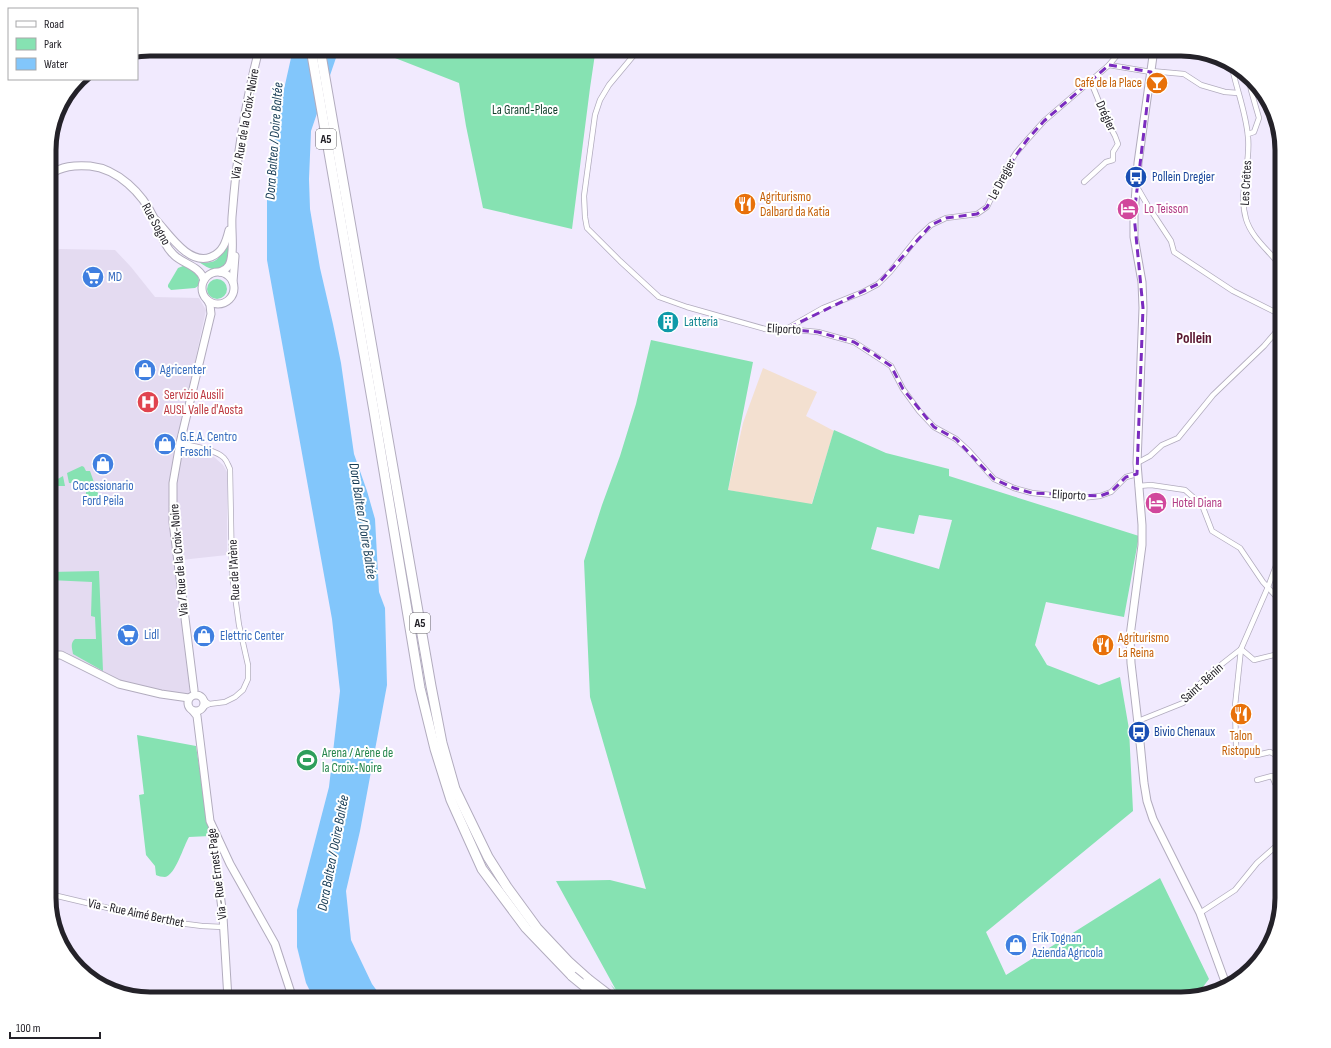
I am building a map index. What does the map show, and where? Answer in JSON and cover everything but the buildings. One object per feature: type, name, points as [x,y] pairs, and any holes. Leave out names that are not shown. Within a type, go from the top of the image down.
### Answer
[{"type":"highway","name":"A5","points":[[312,56],[393,467],[442,743],[455,789],[488,857],[507,887],[537,928],[568,961],[605,992]]},
{"type":"highway","name":"A5","points":[[321,56],[374,411],[420,688],[437,756],[451,800],[482,869],[526,928],[572,976],[591,992]]},
{"type":"street","name":"Via / Rue de la Croix-Noire","points":[[218,272],[226,269],[231,261],[232,219],[241,134],[248,92],[257,56]]},
{"type":"street","name":"Eliporto","points":[[633,56],[609,85],[600,100],[595,115],[584,196],[584,217],[587,228],[659,297],[687,307],[765,329],[786,328],[818,332],[854,342],[890,366],[903,389],[919,411],[934,427],[956,439],[994,478],[1014,488],[1032,493],[1081,498],[1100,496],[1111,492],[1126,478],[1137,474]]},
{"type":"street","name":"Le Dregier","points":[[786,328],[823,308],[863,292],[878,284],[931,225],[946,218],[977,214],[987,207],[1005,170],[1016,154],[1044,121],[1091,82],[1116,56]]},
{"type":"street","points":[[1153,56],[1135,183],[1134,237],[1142,282],[1143,308],[1137,463],[1142,525],[1142,545],[1130,636],[1130,663],[1147,800],[1153,819],[1200,913],[1225,981]]},
{"type":"street","points":[[1109,65],[1184,74],[1201,85],[1225,92],[1238,93]]},
{"type":"street","name":"Les Crêtes","points":[[1233,72],[1247,123],[1249,139],[1243,204],[1247,221],[1260,243],[1275,260]]},
{"type":"street","name":"Drégier","points":[[1084,182],[1106,162],[1113,160],[1113,152],[1118,144],[1091,82]]},
{"type":"street","points":[[1248,134],[1254,132],[1259,118],[1250,86]]},
{"type":"street","name":"Rue Sogno","points":[[56,170],[73,165],[102,168],[115,173],[132,188],[144,202],[168,241],[181,254],[207,270],[218,272]]},
{"type":"street","points":[[1135,183],[1171,241],[1174,252],[1233,291],[1275,312]]},
{"type":"street","name":"Via / Rue de la Croix-Noire","points":[[233,282],[235,259],[234,199]]},
{"type":"street","points":[[155,219],[183,250],[191,255],[203,259],[216,256],[220,251],[225,244],[232,219]]},
{"type":"street","name":"Rue Sogno","points":[[155,219],[162,238],[174,255],[199,271],[203,275],[204,280]]},
{"type":"street","points":[[218,272],[228,275],[233,282],[234,287],[232,296],[220,304],[208,301],[202,293],[204,280],[209,275],[218,272]]},
{"type":"street","name":"Via / Rue de la Croix-Noire","points":[[195,713],[202,708],[204,704],[194,698],[173,522],[174,483],[180,443],[211,314],[208,301]]},
{"type":"street","name":"Via / Rue de la Croix-Noire","points":[[211,314],[220,304]]},
{"type":"street","points":[[1137,463],[1150,456],[1162,445],[1178,438],[1213,395],[1264,346],[1275,333]]},
{"type":"street","name":"Rue de l'Arène","points":[[180,443],[210,450],[220,455],[227,462],[230,473],[232,574],[239,625],[248,665],[248,679],[243,690],[235,697],[225,702],[194,698]]},
{"type":"street","points":[[1138,486],[1151,485],[1185,490],[1202,505],[1212,531],[1240,548],[1263,582],[1275,595]]},
{"type":"street","name":"Saint-Bénin","points":[[1236,745],[1236,706],[1241,649],[1275,568]]},
{"type":"street","points":[[1241,649],[1254,660],[1275,655]]},
{"type":"street","name":"Saint-Bénin","points":[[1138,721],[1183,702],[1208,675],[1241,649]]},
{"type":"street","points":[[56,655],[61,655],[119,684],[194,698],[189,708],[195,713]]},
{"type":"street","name":"Via - Rue Ernest Page","points":[[195,713],[217,865],[228,992]]},
{"type":"street","points":[[1257,755],[1270,752],[1275,754]]},
{"type":"street","points":[[1258,780],[1272,776],[1275,783]]},
{"type":"street","points":[[210,822],[230,864],[274,944],[291,992]]},
{"type":"street","points":[[1200,913],[1235,890],[1257,863],[1275,847]]},
{"type":"street","name":"Via - Rue Aimé Berthet","points":[[56,896],[163,921],[223,928]]},
{"type":"highlighted area","points":[[1109,65],[1151,72],[1134,215],[1143,308],[1137,474],[1126,477],[1111,492],[1100,496],[1032,493],[1014,488],[994,479],[956,439],[934,427],[903,389],[891,366],[854,342],[818,332],[786,329],[878,284],[931,225],[946,218],[977,214],[987,207],[1005,170],[1027,140],[1044,121]]},
{"type":"shaded area","points":[[59,249],[115,250],[155,297],[199,298],[206,310],[169,482],[169,517],[191,694],[159,691],[120,682],[66,652],[56,651],[56,252]]},
{"type":"shaded area","points":[[763,368],[817,392],[806,416],[834,431],[811,506],[728,490],[743,423]]},
{"type":"shaded area","points":[[182,447],[214,457],[223,465],[227,472],[227,555],[181,560],[175,482]]},
{"type":"green space","name":"La Grand-Place","points":[[390,56],[595,56],[572,229],[483,208],[466,126],[459,83]]},
{"type":"green space","points":[[228,245],[227,260],[222,268],[217,270],[212,269],[199,262],[205,263],[216,260]]},
{"type":"green space","points":[[183,266],[190,268],[196,273],[199,279],[198,286],[195,288],[171,290],[168,285],[178,268]]},
{"type":"green space","points":[[217,279],[224,282],[227,289],[224,296],[217,299],[210,296],[207,289],[210,282]]},
{"type":"green space","points":[[651,340],[753,362],[728,490],[812,504],[834,430],[886,453],[949,469],[949,476],[1139,536],[1124,617],[1046,602],[1035,645],[1047,665],[1099,685],[1120,677],[1129,729],[1133,811],[986,932],[1006,975],[1160,878],[1209,979],[1201,990],[1188,992],[616,992],[610,984],[616,990],[556,881],[610,880],[646,889],[590,697],[584,561],[636,404]],"holes":[[[919,515],[952,520],[939,569],[871,549],[877,527],[914,534]]]},
{"type":"green space","points":[[82,466],[86,471],[90,471],[101,502],[86,503],[86,484],[69,483],[67,473]]},
{"type":"green space","points":[[63,476],[65,486],[56,486],[56,480]]},
{"type":"green space","points":[[99,571],[103,671],[73,654],[72,648],[72,642],[75,639],[96,639],[95,617],[91,616],[92,582],[56,580],[56,572]]},
{"type":"green space","points":[[137,735],[196,746],[210,836],[189,837],[176,866],[169,875],[165,877],[156,875],[155,866],[146,855],[139,795],[144,794]]},
{"type":"water","name":"Dora Baltea / Doire Baltée","points":[[291,56],[337,56],[311,131],[309,179],[310,209],[320,268],[341,363],[354,454],[375,519],[379,592],[385,608],[387,685],[360,831],[346,891],[351,940],[372,984],[378,992],[310,992],[306,983],[297,947],[297,910],[329,787],[340,691],[332,619],[267,260],[267,182],[278,116]]},
{"type":"place","name":"Café de la Place","points":[[1157,83]]},
{"type":"place","name":"Pollein Dregier","points":[[1136,177]]},
{"type":"place","name":"Agriturismo Dalbard da Katia","points":[[745,204]]},
{"type":"place","name":"Lo Teisson","points":[[1128,209]]},
{"type":"place","name":"MD","points":[[93,277]]},
{"type":"place","name":"Latteria","points":[[668,322]]},
{"type":"place","name":"Agricenter","points":[[145,370]]},
{"type":"place","name":"Servizio Ausili AUSL Valle d'Aosta","points":[[148,402]]},
{"type":"place","name":"G.E.A. Centro Freschi","points":[[165,444]]},
{"type":"place","name":"Cocessionario Ford Peila","points":[[103,464]]},
{"type":"place","name":"Hotel Diana","points":[[1156,503]]},
{"type":"place","name":"Lidl","points":[[128,635]]},
{"type":"place","name":"Elettric Center","points":[[204,636]]},
{"type":"place","name":"Agriturismo La Reina","points":[[1103,645]]},
{"type":"place","name":"Talon Ristopub","points":[[1241,714]]},
{"type":"place","name":"Bivio Chenaux","points":[[1139,732]]},
{"type":"place","name":"Arena / Arène de la Croix-Noire","points":[[307,760]]},
{"type":"place","name":"Erik Tognan Azienda Agricola","points":[[1016,945]]},
{"type":"district","name":"Pollein","points":[[1194,338]]}]
